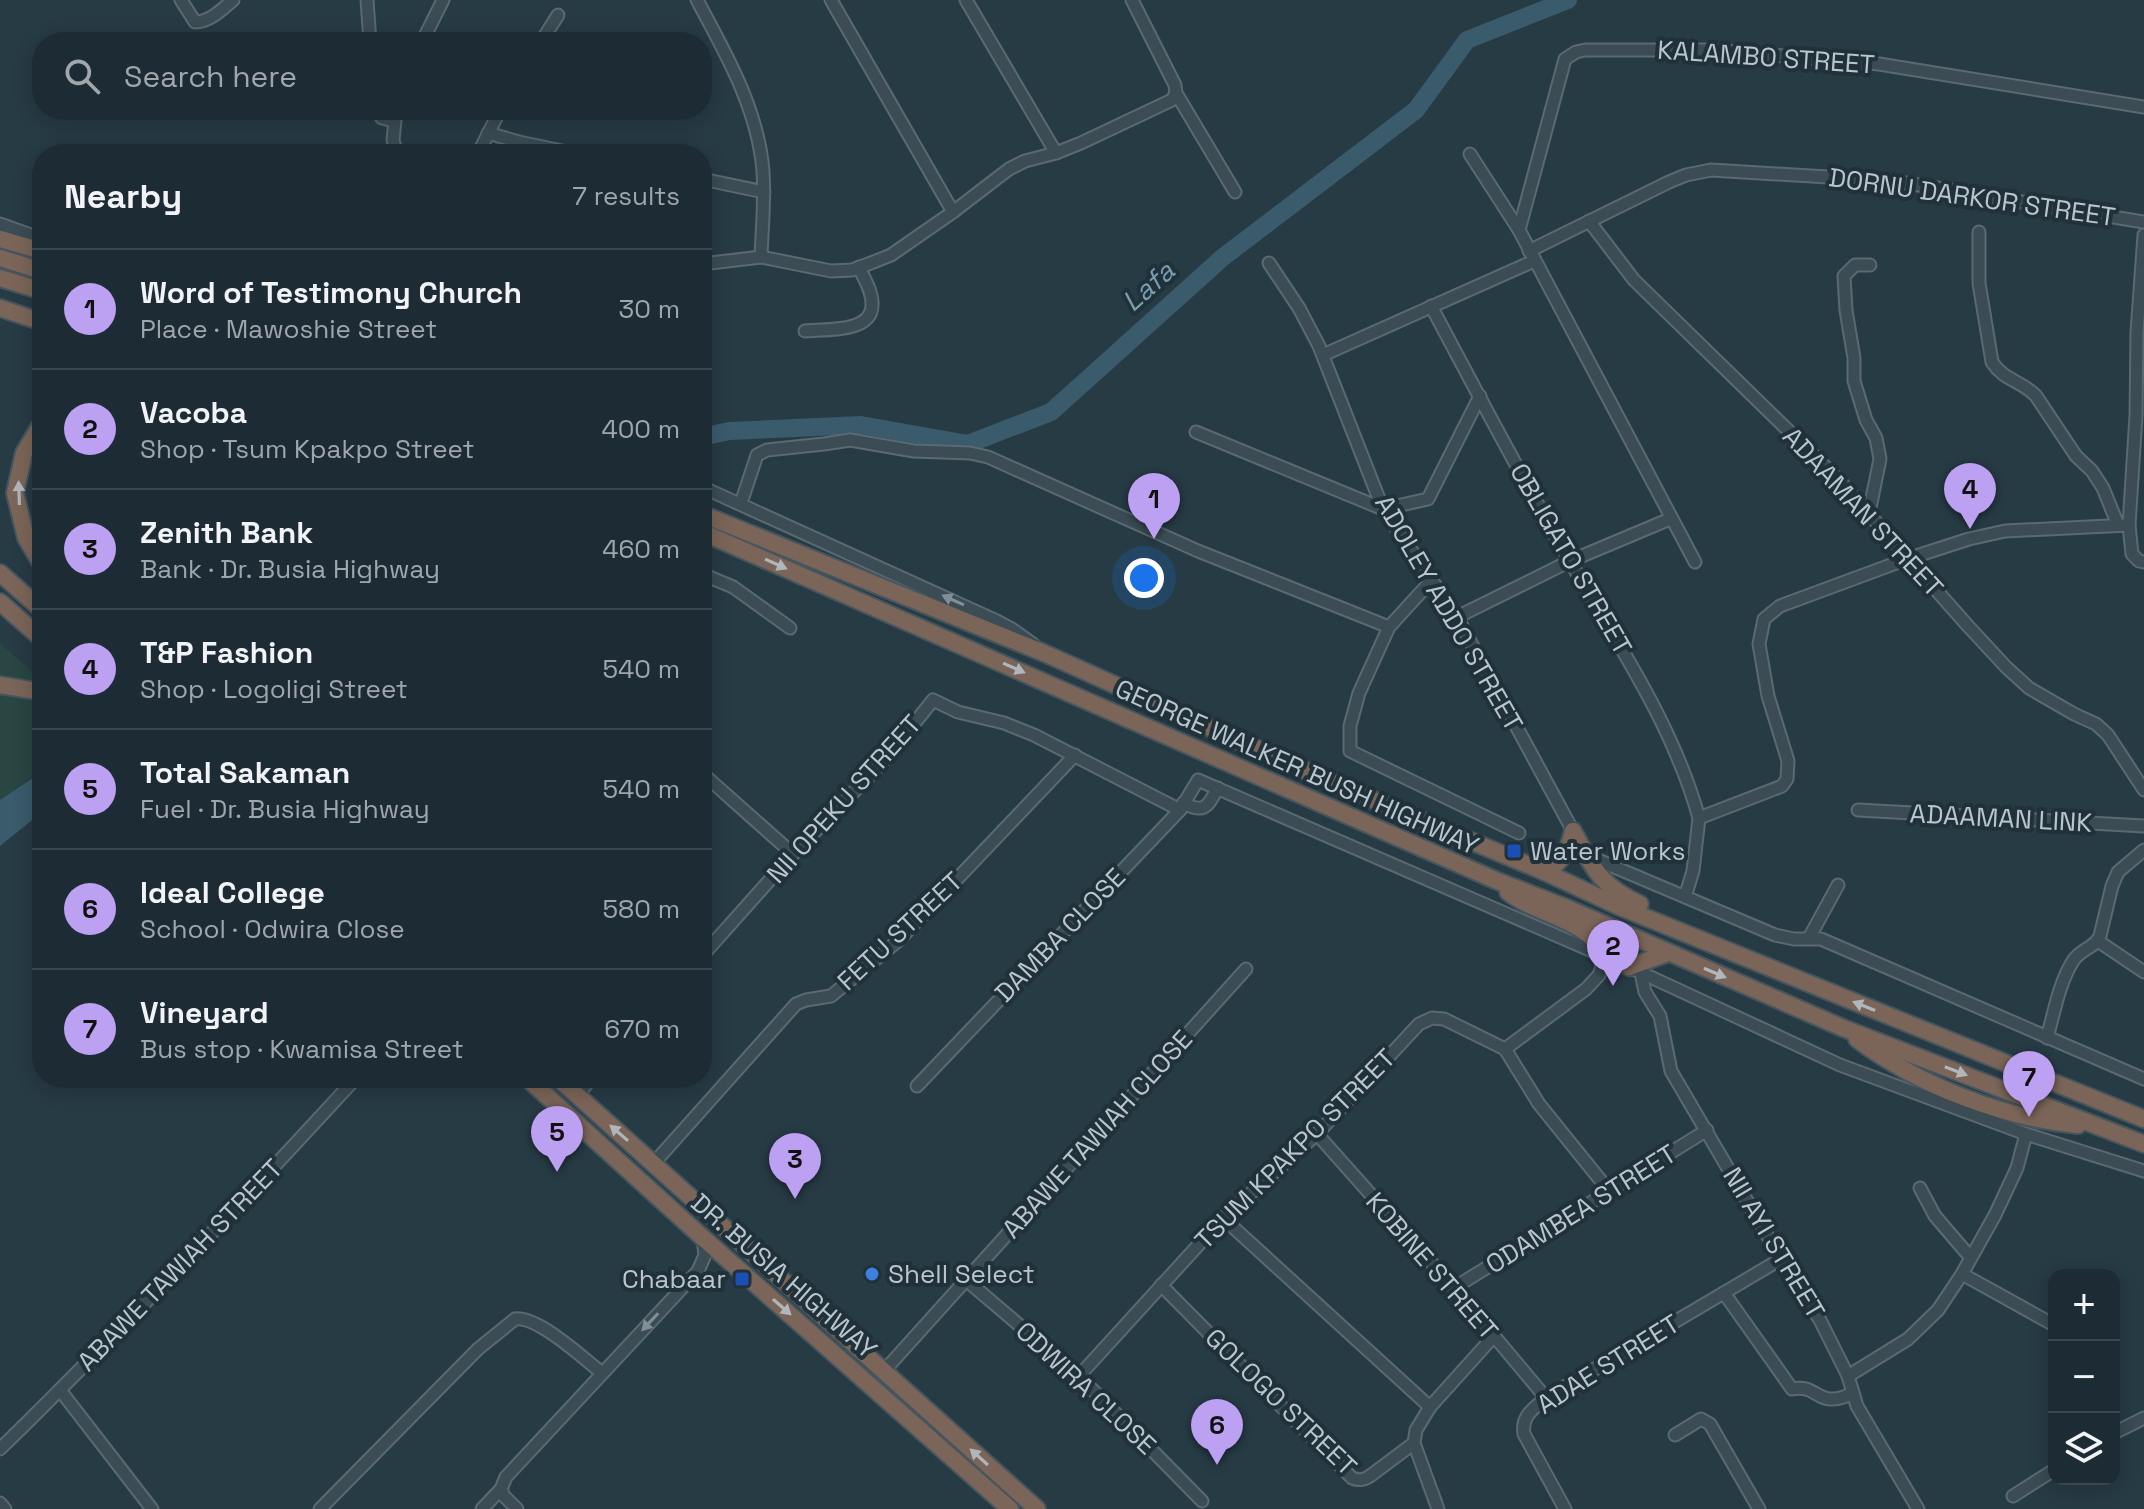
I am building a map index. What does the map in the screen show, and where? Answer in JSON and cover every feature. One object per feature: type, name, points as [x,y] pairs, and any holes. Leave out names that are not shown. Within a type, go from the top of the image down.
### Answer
[{"type":"highway","points":[[0,239],[32,248]]},
{"type":"highway","points":[[0,258],[32,268]]},
{"type":"highway","points":[[0,278],[32,288]]},
{"type":"highway","points":[[0,308],[32,319]]},
{"type":"highway","points":[[32,440],[24,453],[15,493],[26,538],[32,548]]},
{"type":"highway","points":[[712,507],[828,565]]},
{"type":"highway","name":"GEORGE WALKER BUSH HIGHWAY","points":[[712,518],[1044,653],[1321,778],[1545,872],[1620,907],[2144,1119]]},
{"type":"highway","name":"GEORGE WALKER BUSH HIGHWAY","points":[[712,538],[1495,880],[1567,908],[1843,1028],[2144,1144]]},
{"type":"highway","points":[[0,573],[32,601]]},
{"type":"highway","points":[[0,602],[32,630]]},
{"type":"highway","points":[[0,685],[32,690]]},
{"type":"highway","points":[[1573,831],[1593,869],[1608,886],[1624,897],[1749,951],[1778,971]]},
{"type":"highway","points":[[1545,872],[1562,860],[1573,831]]},
{"type":"highway","points":[[1495,880],[1519,901],[1587,932],[1597,941],[1605,957]]},
{"type":"highway","points":[[1635,970],[1668,953]]},
{"type":"highway","name":"DR. BUSIA HIGHWAY","points":[[538,1088],[1010,1509]]},
{"type":"highway","name":"DR. BUSIA HIGHWAY","points":[[569,1088],[1037,1509]]},
{"type":"street","points":[[181,0],[198,23],[207,20],[233,0]]},
{"type":"street","points":[[367,0],[369,32]]},
{"type":"street","points":[[427,32],[443,0]]},
{"type":"street","points":[[697,0],[747,103],[763,168],[761,257]]},
{"type":"street","points":[[831,0],[953,212]]},
{"type":"street","points":[[966,0],[1056,153]]},
{"type":"street","points":[[1132,0],[1175,85],[1176,93],[1235,192]]},
{"type":"street","points":[[547,32],[558,15]]},
{"type":"street","name":"KALAMBO STREET","points":[[1519,230],[1565,59],[1585,50],[1714,50],[1879,64],[2144,107]]},
{"type":"street","points":[[712,263],[761,257],[831,271],[859,267],[891,255],[1009,169],[1025,161],[1056,153],[1172,100],[1176,93]]},
{"type":"street","points":[[394,144],[395,120]]},
{"type":"street","points":[[483,144],[495,120]]},
{"type":"street","points":[[488,133],[528,144]]},
{"type":"street","points":[[1470,154],[1519,230],[1695,562]]},
{"type":"street","name":"DORNU DARKOR STREET","points":[[1323,355],[1532,256],[1589,221],[1686,175],[1702,171],[1894,181],[2144,222]]},
{"type":"street","points":[[712,181],[764,192]]},
{"type":"street","name":"ADAAMAN STREET","points":[[1589,221],[1634,280],[1869,513],[1977,637],[2029,688],[2096,724],[2108,735],[2144,790]]},
{"type":"street","points":[[0,224],[32,235]]},
{"type":"street","points":[[1979,232],[1979,283],[1992,362],[1998,372],[2029,388],[2036,396],[2076,456],[2092,471],[2124,525],[2132,554],[2144,562]]},
{"type":"street","points":[[2124,525],[2139,447],[2144,235]]},
{"type":"street","name":"ADOLEY ADDO STREET","points":[[1269,263],[1299,308],[1323,355],[1383,509],[1457,617],[1573,831]]},
{"type":"street","points":[[1869,513],[1880,459],[1876,438],[1866,420],[1854,381],[1844,276],[1855,265],[1870,265]]},
{"type":"street","points":[[805,331],[856,327],[864,321],[873,303],[859,267]]},
{"type":"street","name":"OBLIGATO STREET","points":[[1431,306],[1570,561],[1634,669],[1688,780],[1699,818]]},
{"type":"street","points":[[1196,432],[1383,509],[1428,499],[1480,396]]},
{"type":"street","points":[[741,503],[757,455],[767,450],[850,440],[914,451],[970,453],[988,457],[1198,551],[1389,627]]},
{"type":"street","name":"GEORGE WALKER BUSH HIGHWAY","points":[[712,491],[997,621],[1044,653]]},
{"type":"street","points":[[1457,617],[1570,561],[1670,519]]},
{"type":"street","points":[[1685,897],[1693,871],[1699,818],[1782,786],[1787,779],[1788,761],[1768,696],[1759,644],[1764,619],[1780,606],[1969,539],[2005,531],[2124,525]]},
{"type":"street","points":[[712,579],[742,593],[790,628]]},
{"type":"street","points":[[1432,580],[1389,627],[1359,693],[1350,726],[1350,751],[1519,833]]},
{"type":"street","name":"NII OPEKU STREET","points":[[712,945],[793,854],[885,760],[933,700],[959,713],[1004,723],[1034,735],[1182,806]]},
{"type":"street","name":"FETU STREET","points":[[654,1163],[796,1004],[831,996],[899,940],[1075,755]]},
{"type":"street","name":"DAMBA CLOSE","points":[[917,1086],[1182,806],[1198,780],[1218,788]]},
{"type":"street","points":[[712,782],[793,854]]},
{"type":"street","points":[[1182,806],[1202,809],[1218,788],[1635,970],[1840,1065],[2026,1134],[2144,1171]]},
{"type":"street","name":"ADAAMAN LINK","points":[[1858,810],[2144,826]]},
{"type":"street","points":[[2047,1038],[2063,981],[2074,960],[2098,941],[2118,872],[2144,850]]},
{"type":"street","points":[[1585,854],[1775,935],[1821,939],[2144,1079]]},
{"type":"street","points":[[1809,938],[1838,885]]},
{"type":"street","points":[[2098,941],[2144,972]]},
{"type":"street","points":[[1605,957],[1599,975],[1586,989],[1505,1049],[1539,1104],[1610,1192]]},
{"type":"street","name":"ABAWE TAWIAH CLOSE","points":[[884,1371],[1246,969]]},
{"type":"street","name":"NII AYI STREET","points":[[1635,970],[1660,1016],[1671,1071],[1820,1320],[1848,1376],[1857,1406],[1918,1509]]},
{"type":"street","name":"TSUM KPAKPO STREET","points":[[1079,1376],[1223,1218],[1317,1134],[1419,1024],[1432,1018],[1444,1019],[1505,1049]]},
{"type":"street","name":"ABAWE TAWIAH STREET","points":[[0,1449],[213,1233],[347,1088]]},
{"type":"street","points":[[577,1095],[583,1088]]},
{"type":"street","name":"ODAMBEA STREET","points":[[1454,1288],[1707,1130]]},
{"type":"street","name":"KOBINE STREET","points":[[1317,1134],[1454,1288],[1546,1398]]},
{"type":"street","points":[[1848,1376],[1908,1339],[1938,1310],[1995,1215],[2017,1168],[2026,1134]]},
{"type":"street","points":[[1920,1188],[1935,1216],[1971,1258]]},
{"type":"street","points":[[1223,1218],[1430,1407]]},
{"type":"street","points":[[482,1509],[501,1489],[506,1477],[698,1271],[705,1255],[702,1237]]},
{"type":"street","name":"ADAE STREET","points":[[1565,1509],[1524,1434],[1523,1424],[1528,1414],[1546,1398],[1781,1259]]},
{"type":"street","points":[[1962,1274],[2048,1322]]},
{"type":"street","name":"ODWIRA CLOSE","points":[[965,1279],[1079,1376],[1202,1501]]},
{"type":"street","name":"GOLOGO STREET","points":[[1161,1285],[1352,1478],[1364,1480],[1414,1443],[1419,1423],[1430,1407],[1493,1337]]},
{"type":"street","points":[[1724,1293],[1792,1389],[1799,1387],[1835,1401],[1853,1393]]},
{"type":"street","points":[[320,1509],[478,1349],[515,1319],[523,1318],[537,1323],[602,1373]]},
{"type":"street","points":[[60,1390],[152,1509]]},
{"type":"street","points":[[2120,1430],[2144,1418]]},
{"type":"street","points":[[1675,1435],[1701,1419],[1710,1424],[1759,1509]]},
{"type":"street","points":[[1414,1443],[1438,1509]]},
{"type":"street","points":[[2013,1496],[2048,1474]]},
{"type":"street","points":[[501,1489],[517,1509]]},
{"type":"street","points":[[0,1503],[5,1509]]},
{"type":"green space","points":[[0,643],[32,672],[32,779],[0,800]]},
{"type":"water","points":[[32,779],[32,820],[0,846],[0,800]]},
{"type":"waterway","name":"Lafa","points":[[712,435],[729,431],[861,425],[968,444],[1051,412],[1222,258],[1416,110],[1467,40],[1568,0]]},
{"type":"place","name":"T&P Fashion","points":[[1970,529]]},
{"type":"place","name":"Word of Testimony Church","points":[[1154,539]]},
{"type":"place","name":"Water Works","points":[[1514,851]]},
{"type":"place","name":"Vacoba","points":[[1613,986]]},
{"type":"place","name":"Vineyard","points":[[2029,1117]]},
{"type":"place","name":"Total Sakaman","points":[[557,1172]]},
{"type":"place","name":"Zenith Bank","points":[[795,1199]]},
{"type":"place","name":"Shell Select","points":[[872,1274]]},
{"type":"place","name":"Chabaar","points":[[742,1279]]},
{"type":"place","name":"Ideal College","points":[[1217,1465]]}]
